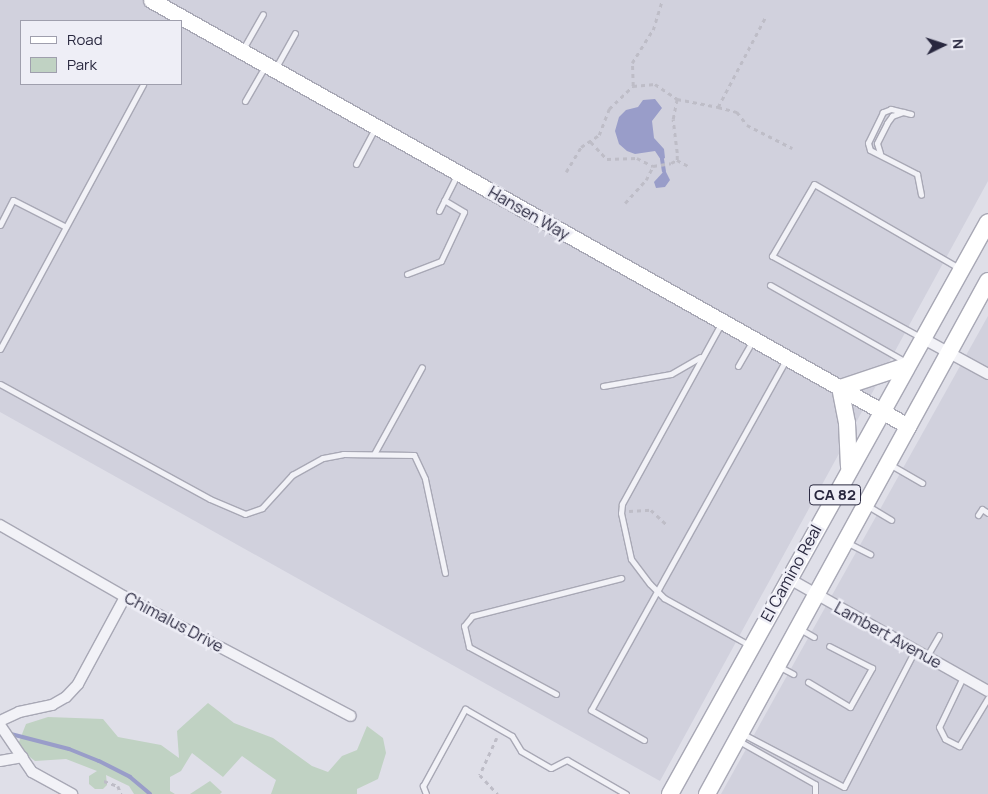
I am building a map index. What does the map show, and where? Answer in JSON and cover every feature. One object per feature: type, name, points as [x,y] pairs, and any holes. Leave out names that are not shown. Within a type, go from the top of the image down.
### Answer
[{"type":"main road","name":"El Camino Real","points":[[670,794],[880,411],[988,222]]},
{"type":"main road","name":"El Camino Real","points":[[707,794],[948,353],[986,290]]},
{"type":"main road","points":[[848,470],[847,423],[840,388],[907,364]]},
{"type":"street","name":"Hansen Way","points":[[151,0],[179,19]]},
{"type":"street","name":"Hansen Way","points":[[182,21],[271,67],[908,426]]},
{"type":"street","points":[[922,338],[988,374]]},
{"type":"street","name":"Chimalus Drive","points":[[0,525],[125,597],[351,716]]},
{"type":"street","name":"Lambert Avenue","points":[[788,578],[988,691]]},
{"type":"street","points":[[72,794],[32,772],[0,724],[19,712],[52,705],[66,697],[78,684],[125,597]]},
{"type":"street","points":[[0,761],[23,757]]},
{"type":"lane","points":[[242,51],[263,14]]},
{"type":"lane","points":[[245,101],[295,33]]},
{"type":"lane","points":[[0,349],[142,85]]},
{"type":"lane","points":[[882,154],[870,150],[870,135],[883,112],[891,109],[911,114]]},
{"type":"lane","points":[[903,112],[892,116],[876,143],[876,150],[916,174],[922,195]]},
{"type":"lane","points":[[356,164],[376,126]]},
{"type":"lane","points":[[439,210],[458,173]]},
{"type":"lane","points":[[922,338],[772,256],[814,184],[961,270]]},
{"type":"lane","points":[[0,225],[13,200],[66,227]]},
{"type":"lane","points":[[407,274],[441,261],[464,212],[444,200]]},
{"type":"lane","points":[[770,285],[907,364]]},
{"type":"lane","points":[[722,322],[622,504],[621,513],[631,559],[657,591],[751,646]]},
{"type":"lane","points":[[738,366],[753,340]]},
{"type":"lane","points":[[602,386],[671,374],[701,358]]},
{"type":"lane","points":[[644,740],[591,710],[787,358]]},
{"type":"lane","points":[[374,454],[422,367]]},
{"type":"lane","points":[[0,384],[210,499],[245,514],[262,508],[303,467],[343,454],[414,455],[419,461],[445,573]]},
{"type":"lane","points":[[888,463],[922,483]]},
{"type":"lane","points":[[865,505],[891,520]]},
{"type":"lane","points":[[978,515],[982,509],[988,513]]},
{"type":"lane","points":[[845,541],[870,554]]},
{"type":"lane","points":[[556,694],[469,647],[464,626],[472,616],[621,578]]},
{"type":"lane","points":[[798,628],[814,637]]},
{"type":"lane","points":[[927,656],[939,635]]},
{"type":"lane","points":[[808,682],[850,707],[872,668],[828,646]]},
{"type":"lane","points":[[739,736],[844,787],[915,650]]},
{"type":"lane","points":[[777,665],[793,674]]},
{"type":"lane","points":[[963,677],[939,726],[945,739],[959,746],[988,698]]},
{"type":"lane","points":[[426,794],[423,786],[466,709],[512,736],[521,751],[551,768],[567,760],[626,794]]},
{"type":"lane","points":[[739,736],[814,784],[815,794]]},
{"type":"path","points":[[633,86],[632,63],[653,30],[662,0]]},
{"type":"path","points":[[718,106],[766,16]]},
{"type":"path","points":[[566,172],[581,147],[599,135],[609,109],[633,86],[655,84],[676,99],[718,106],[737,112],[747,125],[792,148]]},
{"type":"path","points":[[676,99],[673,119],[677,160]]},
{"type":"path","points":[[591,142],[607,159],[637,158],[653,166],[677,160]]},
{"type":"path","points":[[677,160],[690,167]]},
{"type":"path","points":[[625,203],[646,180],[653,166]]},
{"type":"path","points":[[621,513],[651,510],[668,526]]},
{"type":"path","points":[[498,794],[480,775],[501,730]]},
{"type":"path","points":[[104,782],[118,786],[121,794]]},
{"type":"shaded area","points":[[0,0],[988,0],[988,181],[660,781],[0,412]]},
{"type":"shaded area","points":[[988,316],[988,794],[721,794]]},
{"type":"green space","points":[[208,703],[234,723],[273,738],[312,766],[328,772],[342,756],[357,750],[367,726],[383,738],[386,753],[378,779],[357,789],[357,794],[271,794],[276,780],[242,756],[223,777],[192,753],[181,771],[170,777],[170,791],[175,794],[134,794],[129,786],[106,775],[107,785],[103,789],[95,789],[89,784],[89,776],[97,771],[66,759],[35,761],[17,747],[26,724],[48,717],[103,719],[118,737],[161,745],[179,758],[177,731]]},
{"type":"green space","points":[[210,781],[222,792],[220,794],[190,794]]},
{"type":"water","points":[[655,99],[662,108],[652,121],[654,138],[664,149],[665,158],[661,160],[655,151],[635,154],[627,151],[619,144],[615,131],[619,117],[626,110],[638,107],[643,100]]},
{"type":"water","points":[[665,170],[670,180],[665,187],[656,188],[654,182]]},
{"type":"waterway","points":[[662,159],[664,171]]},
{"type":"waterway","points":[[7,733],[69,749],[99,761],[130,777],[150,794]]}]
